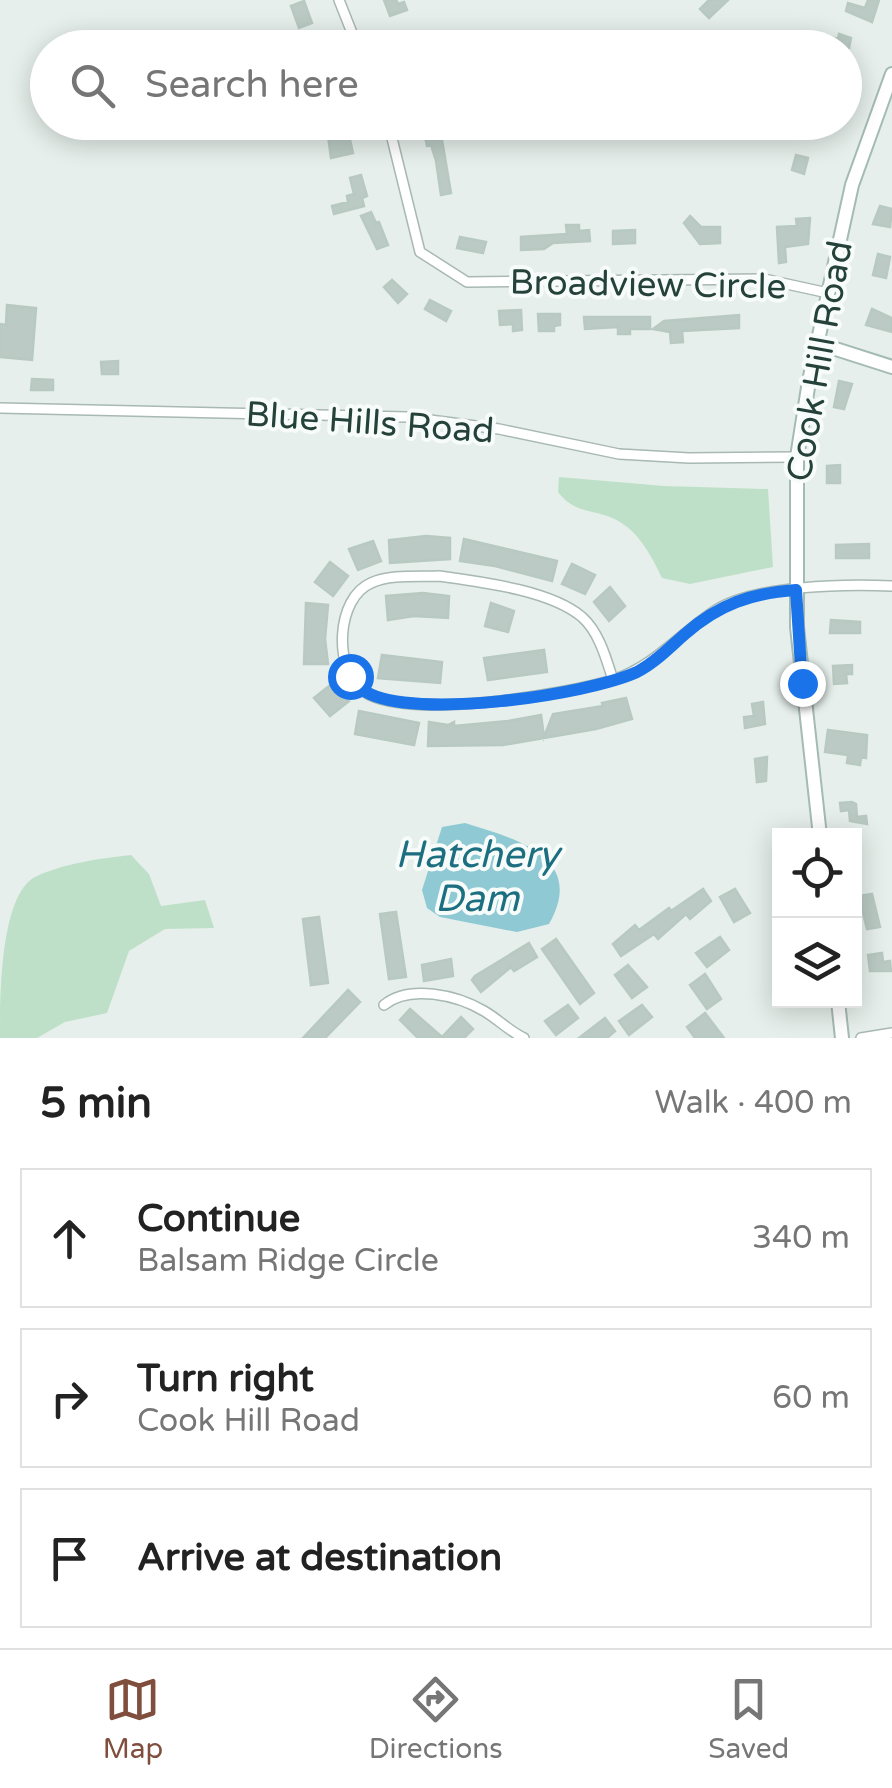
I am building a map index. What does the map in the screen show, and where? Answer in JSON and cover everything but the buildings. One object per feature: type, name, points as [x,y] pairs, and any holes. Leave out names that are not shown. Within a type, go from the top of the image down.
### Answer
[{"type":"street","points":[[339,0],[351,30]]},
{"type":"street","name":"Cook Hill Road","points":[[819,828],[799,654],[797,456],[852,185],[892,74]]},
{"type":"street","name":"Broadview Circle","points":[[392,140],[420,252],[467,282],[764,280],[828,293]]},
{"type":"street","points":[[817,344],[892,367]]},
{"type":"street","name":"Blue Hills Road","points":[[0,408],[407,417],[498,429],[630,456],[797,456]]},
{"type":"street","points":[[613,680],[594,631],[583,618],[564,605],[492,584],[440,576],[392,578],[368,584],[354,597],[346,618],[344,650],[350,676],[364,691],[382,698],[442,707],[613,680],[651,663],[691,628],[729,603],[765,592],[892,586]]},
{"type":"street","points":[[384,1005],[395,996],[438,994],[482,1010],[524,1038]]},
{"type":"street","points":[[839,1008],[842,1038]]},
{"type":"street","points":[[861,1038],[892,1034]]},
{"type":"green space","points":[[559,477],[768,489],[773,567],[690,584],[662,578],[634,533],[620,522],[565,500],[558,492]]},
{"type":"green space","points":[[131,855],[149,874],[161,906],[205,900],[214,928],[165,929],[129,951],[107,1013],[65,1022],[37,1038],[0,1038],[4,951],[22,890],[33,878],[56,869]]},
{"type":"water","name":"Hatchery Dam","points":[[465,823],[524,844],[553,867],[559,882],[558,901],[549,924],[517,932],[440,917],[427,908],[422,890],[442,827]]},
{"type":"route","points":[[350,676],[364,691],[382,698],[442,707],[596,685],[651,663],[691,628],[729,603],[765,592],[796,590],[802,683]]}]
